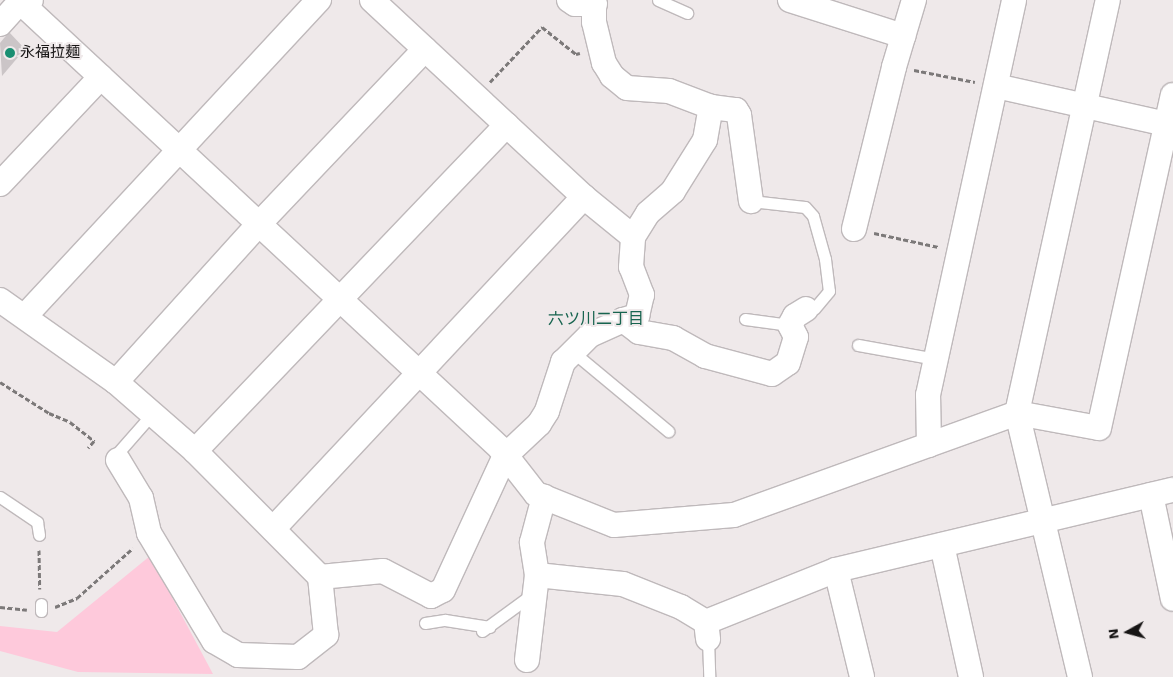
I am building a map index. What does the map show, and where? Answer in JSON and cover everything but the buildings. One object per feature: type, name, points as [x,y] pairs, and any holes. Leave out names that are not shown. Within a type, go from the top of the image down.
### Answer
[{"type":"street","points":[[25,316],[319,0]]},
{"type":"street","points":[[372,0],[397,10],[425,49],[584,197],[634,237]]},
{"type":"street","points":[[569,0],[575,4],[594,2],[594,22],[604,63],[612,76],[627,88],[669,91],[711,107],[736,110],[739,115],[751,200]]},
{"type":"street","points":[[790,0],[903,36]]},
{"type":"street","points":[[854,228],[894,67],[914,0]]},
{"type":"street","points":[[929,445],[928,395],[1014,0]]},
{"type":"street","points":[[1080,677],[1017,413],[1108,0]]},
{"type":"street","points":[[0,24],[23,1],[101,77],[506,456],[536,494],[614,525],[734,515],[1017,413],[1099,428],[1173,95]]},
{"type":"street","points":[[116,382],[259,224],[425,49]]},
{"type":"street","points":[[0,184],[101,77]]},
{"type":"street","points":[[996,86],[1166,124]]},
{"type":"street","points":[[320,577],[383,571],[431,596],[443,590],[506,456],[539,424],[547,411],[563,362],[590,335],[623,320],[637,316],[642,295],[631,267],[634,237],[648,212],[673,191],[705,140],[711,107]]},
{"type":"street","points":[[195,451],[506,125]]},
{"type":"street","points":[[273,528],[420,374],[584,197]]},
{"type":"street","points":[[0,300],[116,382],[195,451],[273,528],[320,577],[326,635],[298,658],[238,654],[214,641],[150,533],[141,498],[118,460]]},
{"type":"street","points":[[623,320],[639,332],[673,338],[705,356],[772,374],[788,363],[803,314]]},
{"type":"street","points":[[536,584],[623,584],[681,607],[707,630],[836,570],[1162,492],[1173,599]]},
{"type":"street","points":[[527,660],[536,584],[532,542],[544,498]]},
{"type":"street","points":[[942,545],[971,677]]},
{"type":"street","points":[[836,570],[862,677]]},
{"type":"lane","points":[[658,0],[687,13]]},
{"type":"lane","points":[[745,319],[803,314],[829,291],[825,259],[813,216],[805,206],[751,200]]},
{"type":"lane","points":[[858,345],[936,359]]},
{"type":"lane","points":[[573,352],[668,430]]},
{"type":"lane","points":[[118,460],[116,455],[152,414]]},
{"type":"lane","points":[[0,497],[37,522],[39,535]]},
{"type":"lane","points":[[425,623],[445,620],[485,629],[536,584]]},
{"type":"lane","points":[[707,630],[709,677]]},
{"type":"path","points":[[491,81],[542,27],[576,54]]},
{"type":"path","points":[[894,67],[996,86]]},
{"type":"path","points":[[854,228],[959,251]]},
{"type":"path","points":[[0,382],[49,413],[70,422],[94,441],[88,448]]},
{"type":"path","points":[[0,607],[41,608],[77,598],[150,533]]},
{"type":"path","points":[[39,535],[41,608]]},
{"type":"shaded area","points":[[150,556],[213,674],[78,672],[0,651],[0,626],[57,632]]},
{"type":"place","name":"永福拉麺","points":[[10,53]]},
{"type":"district","name":"六ツ川二丁目","points":[[596,319]]}]
